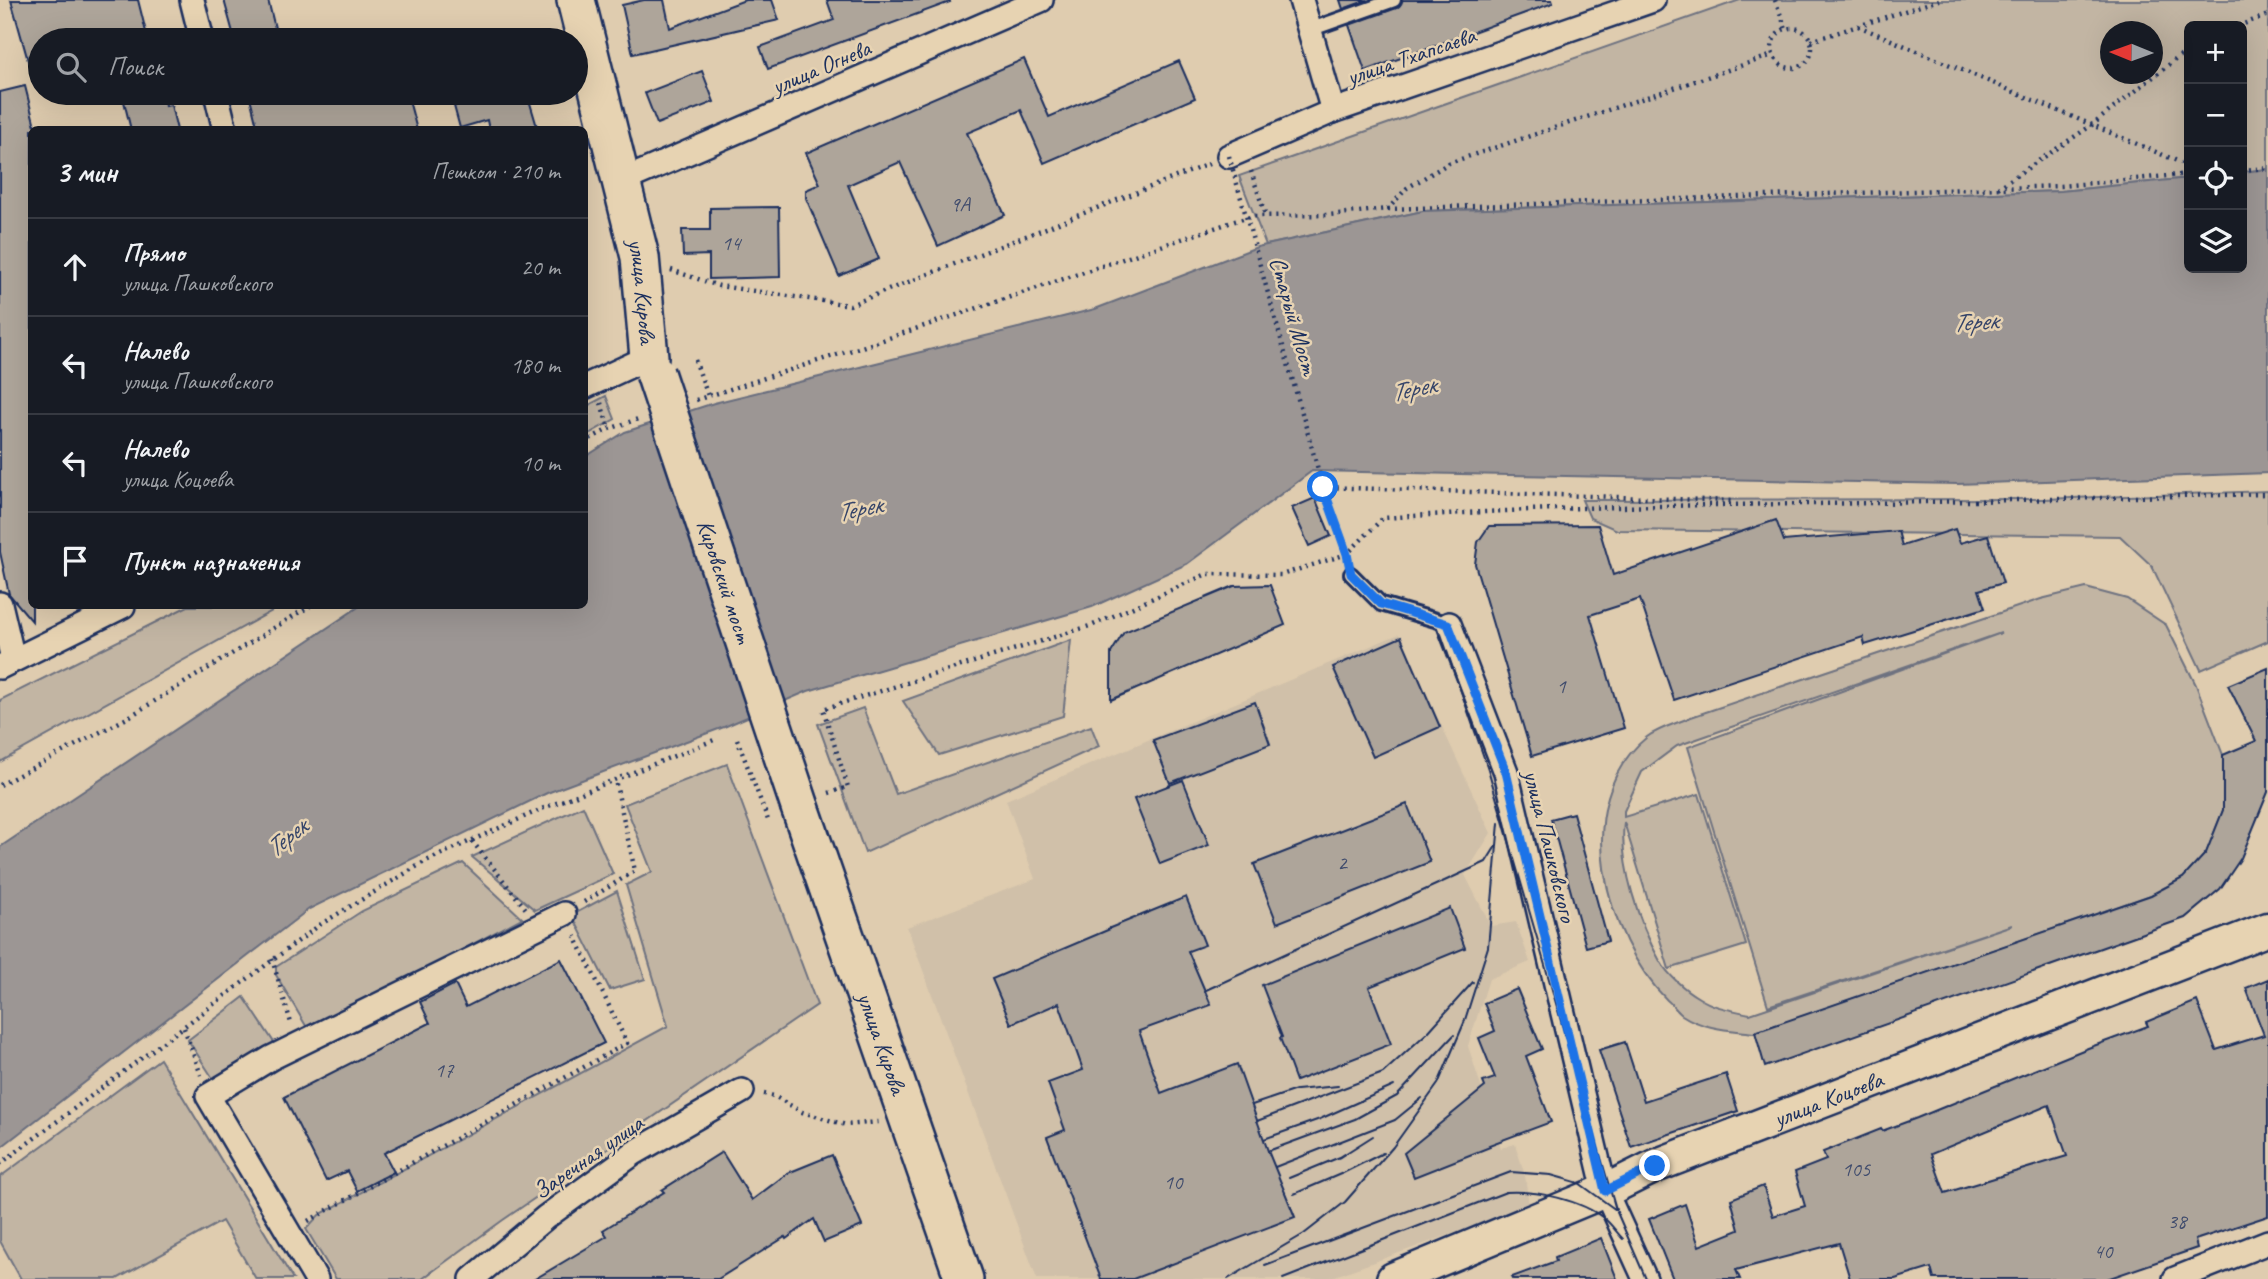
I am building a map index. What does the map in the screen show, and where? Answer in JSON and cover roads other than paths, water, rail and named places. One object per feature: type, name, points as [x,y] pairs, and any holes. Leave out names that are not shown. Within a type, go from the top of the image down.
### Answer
[{"type":"main road","points":[[550,0],[558,28]]},
{"type":"main road","name":"улица Кирова","points":[[576,0],[583,28]]},
{"type":"main road","name":"улица Кирова","points":[[588,47],[640,257],[652,365]]},
{"type":"main road","name":"улица Кирова","points":[[578,105],[584,126]]},
{"type":"main road","name":"улица Кирова","points":[[588,139],[652,365]]},
{"type":"main road","name":"Кировский мост","points":[[652,365],[803,806]]},
{"type":"main road","name":"улица Кирова","points":[[803,806],[964,1279]]},
{"type":"street","points":[[192,0],[199,28]]},
{"type":"street","name":"улица Огнева","points":[[622,181],[1041,0]]},
{"type":"street","points":[[1301,0],[1333,111]]},
{"type":"street","name":"улица Тхапсаева","points":[[1229,156],[1333,111],[1653,0]]},
{"type":"street","points":[[219,105],[224,126]]},
{"type":"street","points":[[588,386],[652,365]]},
{"type":"street","points":[[0,604],[7,663],[117,609]]},
{"type":"street","name":"улица Пашковского","points":[[1448,624],[1506,772],[1605,1191],[1645,1279]]},
{"type":"street","points":[[316,1279],[208,1096],[297,1044],[564,914]]},
{"type":"street","name":"улица Коцоева","points":[[1393,1279],[1605,1191],[1655,1166],[2268,929]]},
{"type":"street","name":"Заречная улица","points":[[472,1279],[546,1217],[634,1153],[742,1091]]},
{"type":"street","points":[[2175,1279],[2268,1242]]},
{"type":"lane","points":[[1309,30],[1394,0]]},
{"type":"lane","name":"улица Пашковского","points":[[1351,574],[1381,604],[1448,624]]},
{"type":"water","name":"Терек","points":[[2268,169],[2268,473],[1957,484],[1312,471],[1187,564],[1092,607],[808,691],[724,727],[547,793],[309,909],[0,1148],[0,847],[356,609],[588,609],[588,455],[625,432],[714,403],[1095,309],[1257,247],[1423,211],[2061,191],[2184,179],[2184,273],[2247,273],[2247,171]]},
{"type":"tram line","points":[[1441,634],[1488,769],[1616,1210],[1646,1279]]},
{"type":"tram line","points":[[1228,1279],[1304,1234],[1345,1202],[1393,1147],[1438,1084],[1464,1023],[1488,947],[1499,823]]},
{"type":"tram line","points":[[1206,990],[1486,862],[1496,846]]},
{"type":"tram line","points":[[1257,1121],[1383,1073],[1428,1032],[1473,982]]},
{"type":"tram line","points":[[1268,1151],[1355,1119],[1397,1096],[1454,1035]]},
{"type":"tram line","points":[[1252,1105],[1296,1090],[1338,1086]]},
{"type":"tram line","points":[[1264,1139],[1320,1119],[1394,1086]]},
{"type":"tram line","points":[[1275,1167],[1395,1120],[1422,1098]]},
{"type":"tram line","points":[[1289,1178],[1340,1157],[1373,1136]]},
{"type":"tram line","points":[[1294,1194],[1383,1153]]},
{"type":"tram line","points":[[1265,1265],[1511,1172],[1551,1175],[1579,1183],[1616,1210]]},
{"type":"tram line","points":[[1283,1279],[1506,1192],[1544,1195],[1584,1206],[1605,1219],[1623,1239]]}]
